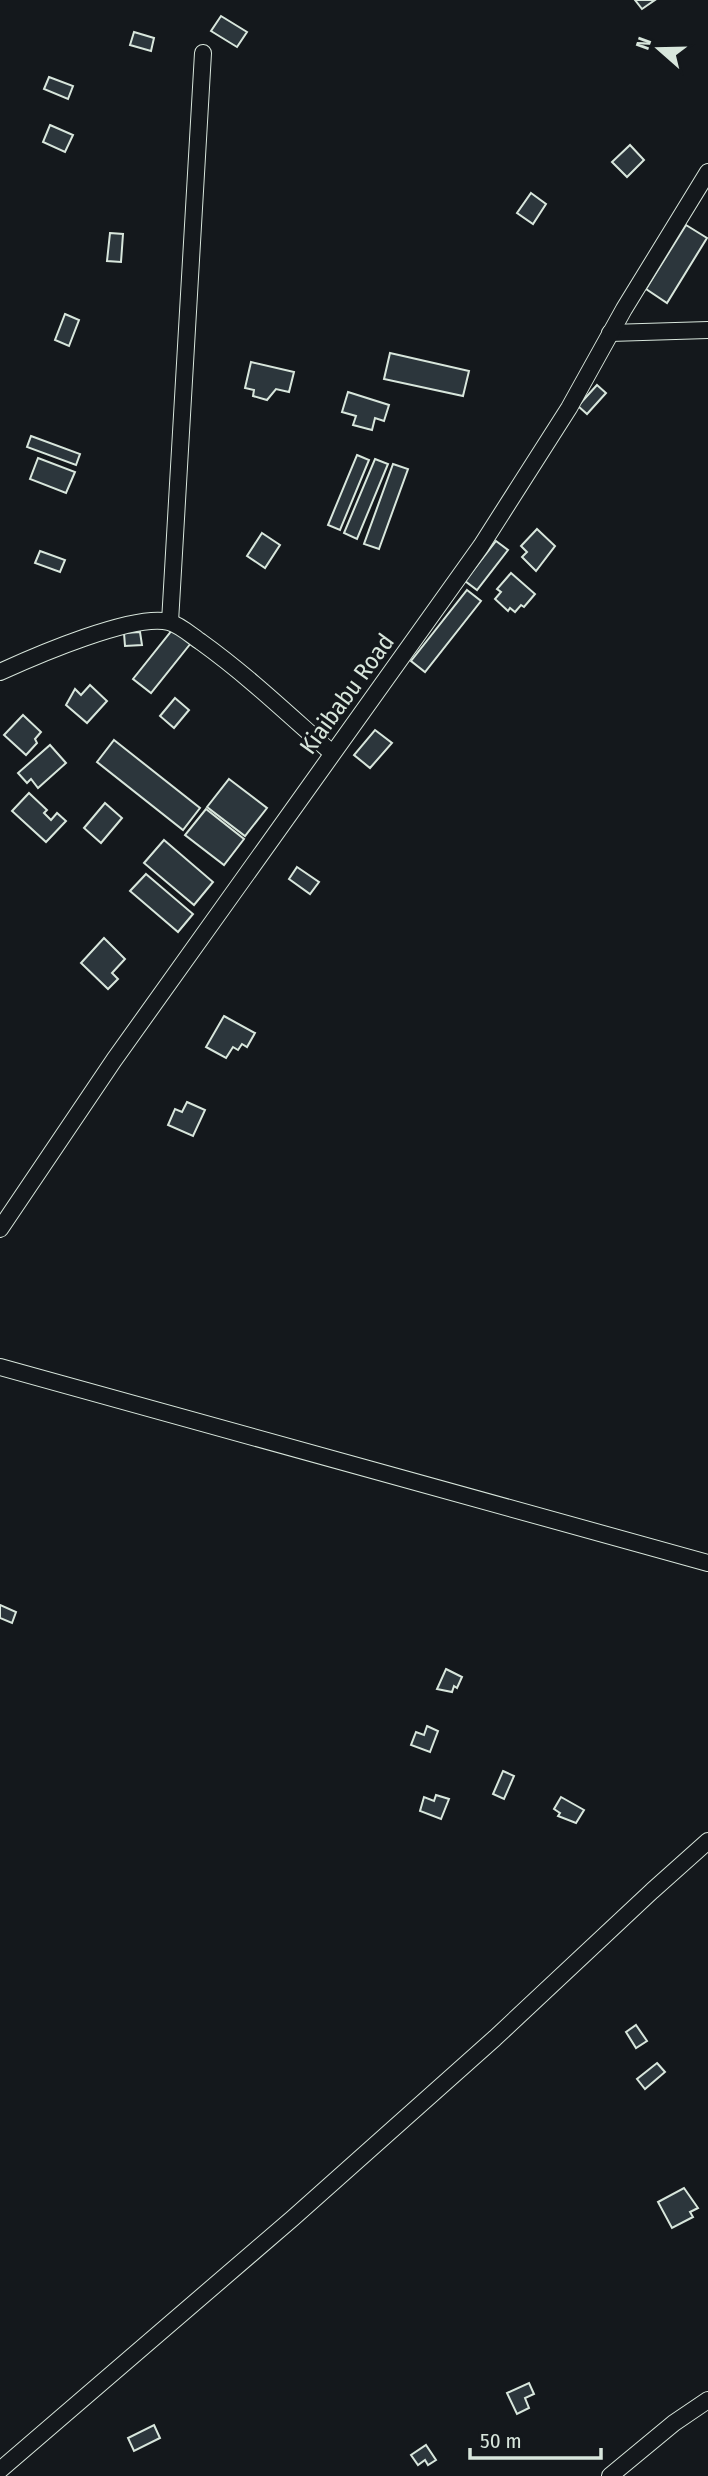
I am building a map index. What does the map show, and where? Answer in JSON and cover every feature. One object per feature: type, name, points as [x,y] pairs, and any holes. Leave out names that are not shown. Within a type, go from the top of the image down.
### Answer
[{"type":"street","points":[[170,622],[203,53]]},
{"type":"street","name":"Kiaibabu Road","points":[[0,1229],[106,1071],[481,546],[569,408],[610,333],[708,172]]},
{"type":"street","points":[[610,333],[708,330]]},
{"type":"street","points":[[0,672],[38,655],[111,630],[147,622],[170,622],[205,645],[245,677],[332,753]]},
{"type":"street","points":[[0,1367],[708,1563]]},
{"type":"street","points":[[0,2470],[303,2209],[495,2038],[708,1841]]},
{"type":"street","points":[[610,2476],[674,2423],[708,2400]]},
{"type":"building","points":[[635,0],[655,0],[642,9]]},
{"type":"building","points":[[221,16],[247,32],[237,47],[211,31]]},
{"type":"building","points":[[134,32],[154,38],[151,51],[130,45]]},
{"type":"building","points":[[49,77],[73,86],[68,99],[44,89]]},
{"type":"building","points":[[50,125],[73,135],[65,152],[43,142]]},
{"type":"building","points":[[630,145],[644,160],[627,177],[612,162]]},
{"type":"building","points":[[531,193],[546,204],[533,224],[517,213]]},
{"type":"building","points":[[686,225],[707,238],[667,303],[646,289]]},
{"type":"building","points":[[110,233],[123,234],[121,262],[107,261]]},
{"type":"building","points":[[65,314],[79,320],[69,346],[55,340]]},
{"type":"building","points":[[390,353],[469,371],[463,396],[384,379]]},
{"type":"building","points":[[251,362],[294,372],[289,392],[276,389],[267,400],[253,396],[254,390],[245,388]]},
{"type":"building","points":[[597,385],[606,393],[587,414],[578,406]]},
{"type":"building","points":[[348,392],[389,405],[384,421],[375,418],[372,430],[353,425],[356,416],[342,412]]},
{"type":"building","points":[[31,436],[80,454],[76,465],[27,447]]},
{"type":"building","points":[[357,455],[369,460],[340,530],[328,525]]},
{"type":"building","points":[[38,458],[75,472],[66,493],[30,479]]},
{"type":"building","points":[[375,459],[388,464],[357,539],[344,533]]},
{"type":"building","points":[[393,464],[408,469],[379,549],[364,544]]},
{"type":"building","points":[[537,529],[555,546],[536,571],[522,557],[527,552],[521,546]]},
{"type":"building","points":[[262,533],[280,545],[265,568],[247,556]]},
{"type":"building","points":[[496,541],[508,550],[477,590],[465,581]]},
{"type":"building","points":[[40,551],[65,560],[60,572],[35,563]]},
{"type":"building","points":[[511,573],[535,594],[524,607],[521,605],[515,612],[510,608],[508,611],[495,599],[501,592],[497,589]]},
{"type":"building","points":[[467,590],[481,601],[425,672],[411,661]]},
{"type":"building","points":[[173,629],[191,643],[151,693],[133,679]]},
{"type":"building","points":[[140,632],[142,645],[125,646],[124,633]]},
{"type":"building","points":[[90,685],[107,701],[87,723],[66,705],[75,689],[81,695]]},
{"type":"building","points":[[175,698],[189,710],[174,728],[160,716]]},
{"type":"building","points":[[23,715],[41,732],[35,739],[37,743],[26,755],[4,735]]},
{"type":"building","points":[[375,730],[392,743],[370,768],[354,755]]},
{"type":"building","points":[[114,740],[200,808],[183,830],[97,762]]},
{"type":"building","points":[[50,745],[66,763],[38,788],[31,779],[27,783],[18,773]]},
{"type":"building","points":[[229,779],[267,808],[245,836],[207,807]]},
{"type":"building","points":[[29,793],[47,810],[44,813],[51,820],[57,813],[66,821],[46,842],[12,811]]},
{"type":"building","points":[[105,803],[122,818],[101,843],[84,828]]},
{"type":"building","points":[[206,809],[244,839],[224,865],[185,835]]},
{"type":"building","points":[[164,840],[213,882],[194,905],[144,863]]},
{"type":"building","points":[[297,867],[319,882],[310,894],[289,879]]},
{"type":"building","points":[[146,874],[193,914],[178,932],[130,891]]},
{"type":"building","points":[[104,938],[125,959],[112,973],[118,979],[108,989],[81,963]]},
{"type":"building","points":[[224,1016],[255,1033],[247,1047],[242,1044],[238,1050],[233,1047],[226,1058],[206,1047]]},
{"type":"building","points":[[187,1102],[205,1110],[193,1136],[168,1125],[175,1109],[182,1112]]},
{"type":"building","points":[[0,1605],[16,1612],[12,1623],[0,1618]]},
{"type":"building","points":[[446,1669],[462,1677],[452,1692],[437,1689]]},
{"type":"building","points":[[427,1726],[438,1731],[430,1752],[411,1745],[416,1732],[424,1735]]},
{"type":"building","points":[[503,1771],[514,1776],[504,1799],[493,1794]]},
{"type":"building","points":[[436,1795],[449,1799],[441,1819],[420,1811],[424,1797],[434,1801]]},
{"type":"building","points":[[561,1797],[584,1810],[576,1823],[558,1816],[560,1813],[554,1809]]},
{"type":"building","points":[[636,2025],[647,2041],[636,2048],[626,2032]]},
{"type":"building","points":[[657,2063],[665,2072],[645,2089],[637,2079]]},
{"type":"building","points":[[684,2188],[698,2208],[690,2212],[693,2217],[672,2228],[658,2202]]},
{"type":"building","points":[[529,2383],[534,2394],[525,2398],[529,2408],[517,2414],[507,2393]]},
{"type":"building","points":[[154,2425],[160,2438],[134,2451],[128,2438]]},
{"type":"building","points":[[426,2445],[436,2460],[428,2465],[425,2460],[418,2465],[411,2455]]}]
